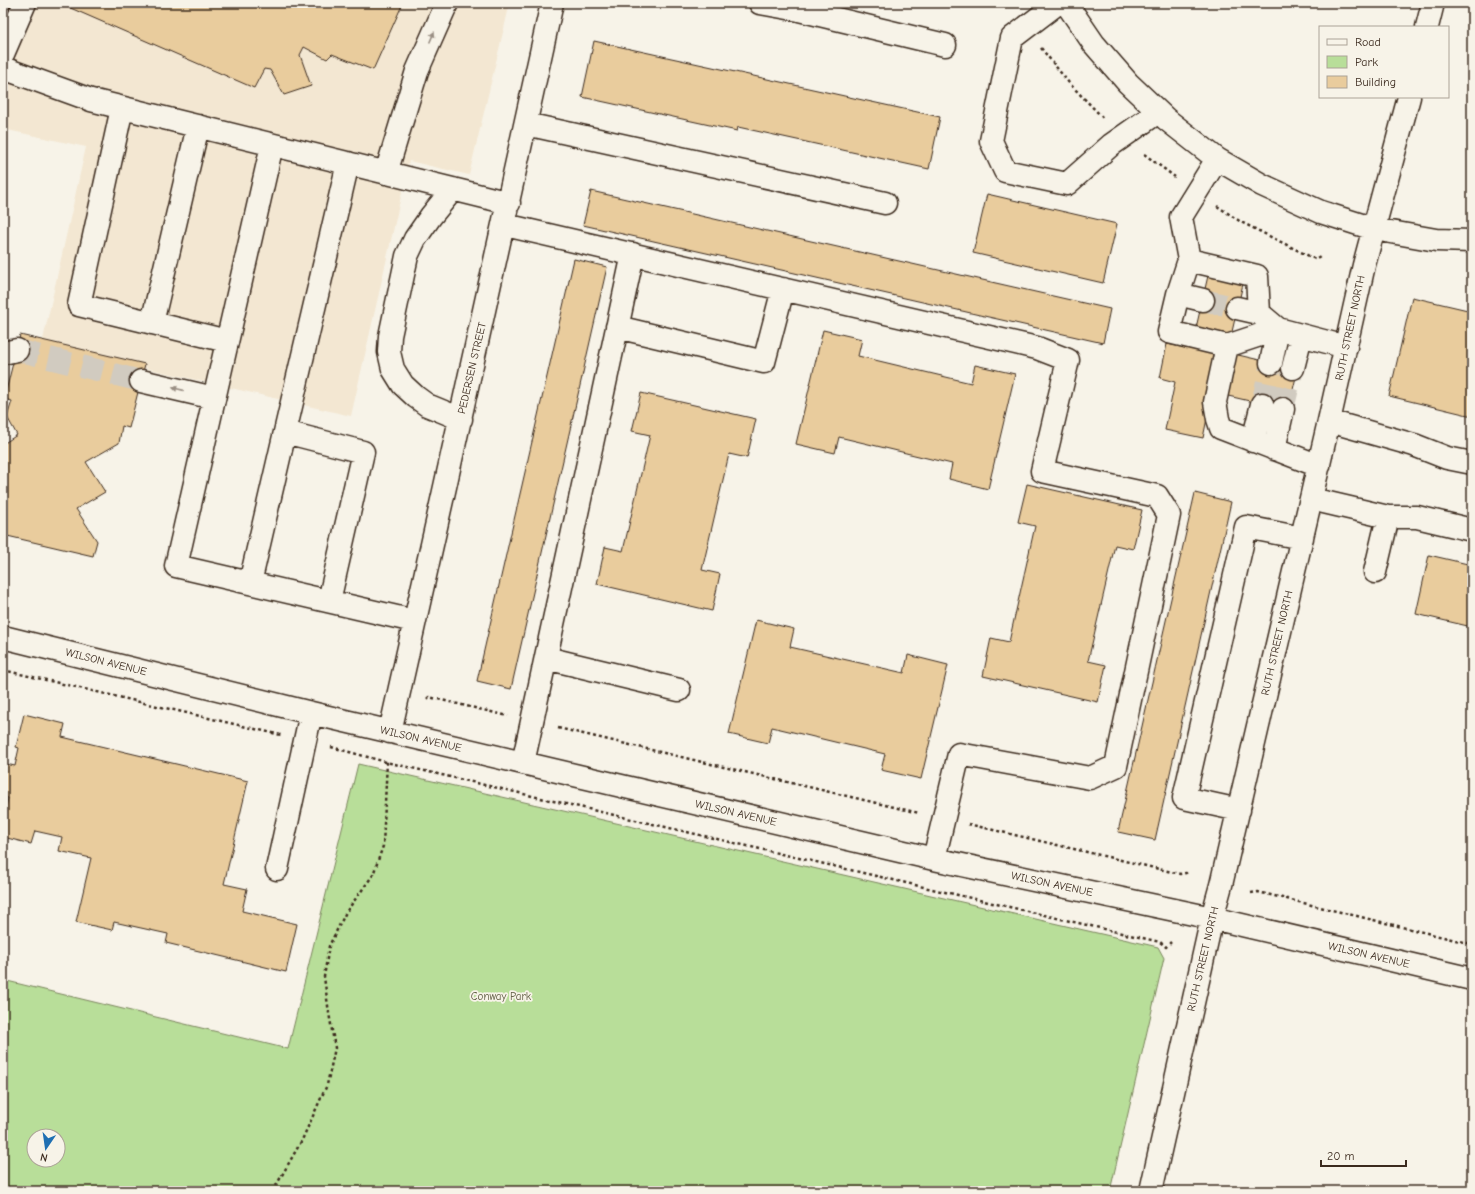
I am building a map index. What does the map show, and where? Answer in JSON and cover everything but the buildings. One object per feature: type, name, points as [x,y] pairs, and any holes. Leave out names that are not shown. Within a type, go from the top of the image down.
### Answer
[{"type":"street","points":[[3,54],[25,3]]},
{"type":"street","points":[[386,173],[417,71],[447,3]]},
{"type":"street","name":"PEDERSEN STREET","points":[[390,732],[505,225],[552,3]]},
{"type":"street","points":[[760,3],[800,7],[944,45]]},
{"type":"street","points":[[1058,3],[1012,38],[991,141],[1005,171],[1068,184],[1111,145],[1158,112]]},
{"type":"street","points":[[1066,3],[1094,44],[1128,83],[1158,112],[1218,159],[1262,185],[1315,209],[1374,229],[1436,240],[1472,241]]},
{"type":"street","points":[[3,68],[91,100],[509,203]]},
{"type":"street","name":"RUTH STREET NORTH","points":[[1151,1191],[1212,918],[1239,810],[1364,265],[1409,98]]},
{"type":"street","points":[[122,108],[79,305],[227,341]]},
{"type":"street","points":[[526,124],[885,203]]},
{"type":"street","points":[[152,323],[198,126]]},
{"type":"street","points":[[272,145],[176,566],[414,621]]},
{"type":"street","points":[[1218,159],[1181,217],[1188,260],[1169,332],[1227,346],[1278,329]]},
{"type":"street","points":[[250,583],[348,163]]},
{"type":"street","points":[[454,189],[431,216],[415,239],[407,256],[390,336],[389,352],[393,369],[404,385],[416,397],[427,405],[461,419]]},
{"type":"street","points":[[505,225],[1037,348],[1068,360],[1042,471],[1157,496],[1169,514],[1116,766],[1090,778],[959,754],[934,859]]},
{"type":"street","points":[[523,763],[633,254]]},
{"type":"street","points":[[1188,260],[1257,276],[1259,313]]},
{"type":"street","points":[[617,327],[764,362],[783,289]]},
{"type":"street","points":[[1178,294],[1202,300]]},
{"type":"street","points":[[1237,308],[1259,313],[1278,329],[1346,347]]},
{"type":"street","points":[[1271,363],[1278,329]]},
{"type":"street","points":[[1293,368],[1301,336]]},
{"type":"street","points":[[1227,346],[1215,402],[1221,428],[1319,466]]},
{"type":"street","points":[[141,381],[214,398]]},
{"type":"street","points":[[1253,441],[1262,404]]},
{"type":"street","points":[[1274,449],[1284,409]]},
{"type":"street","points":[[1329,421],[1414,445],[1447,458],[1472,462]]},
{"type":"street","points":[[285,432],[363,452],[329,601]]},
{"type":"street","points":[[1311,499],[1388,517],[1417,517],[1472,530]]},
{"type":"street","points":[[1375,572],[1388,517]]},
{"type":"street","points":[[1239,810],[1184,798],[1244,535],[1246,527],[1302,538]]},
{"type":"street","name":"WILSON AVENUE","points":[[3,637],[390,732],[934,859],[1212,918],[1472,979]]},
{"type":"street","points":[[546,658],[678,690]]},
{"type":"street","points":[[277,869],[311,713]]},
{"type":"path","points":[[3,670],[347,750],[386,762],[1160,942],[1166,947],[1171,942]]},
{"type":"path","points":[[427,699],[429,697],[1180,874],[1186,872],[1187,875]]},
{"type":"path","points":[[273,1191],[302,1140],[327,1085],[335,1048],[324,977],[329,946],[346,912],[373,875],[383,846],[386,762],[390,732]]},
{"type":"path","points":[[1251,894],[1258,892],[1472,944]]},
{"type":"shaded area","points":[[3,3],[510,3],[469,175],[409,161],[351,416],[42,344],[86,147],[3,129]]},
{"type":"green space","name":"Conway Park","points":[[358,764],[1158,947],[1164,958],[1110,1191],[3,1191],[3,980],[288,1049]]},
{"type":"tunnel","points":[[1203,300],[1237,308]]},
{"type":"tunnel","points":[[17,350],[141,381]]},
{"type":"tunnel","points":[[1262,404],[1271,363]]},
{"type":"tunnel","points":[[1283,409],[1293,368]]}]
